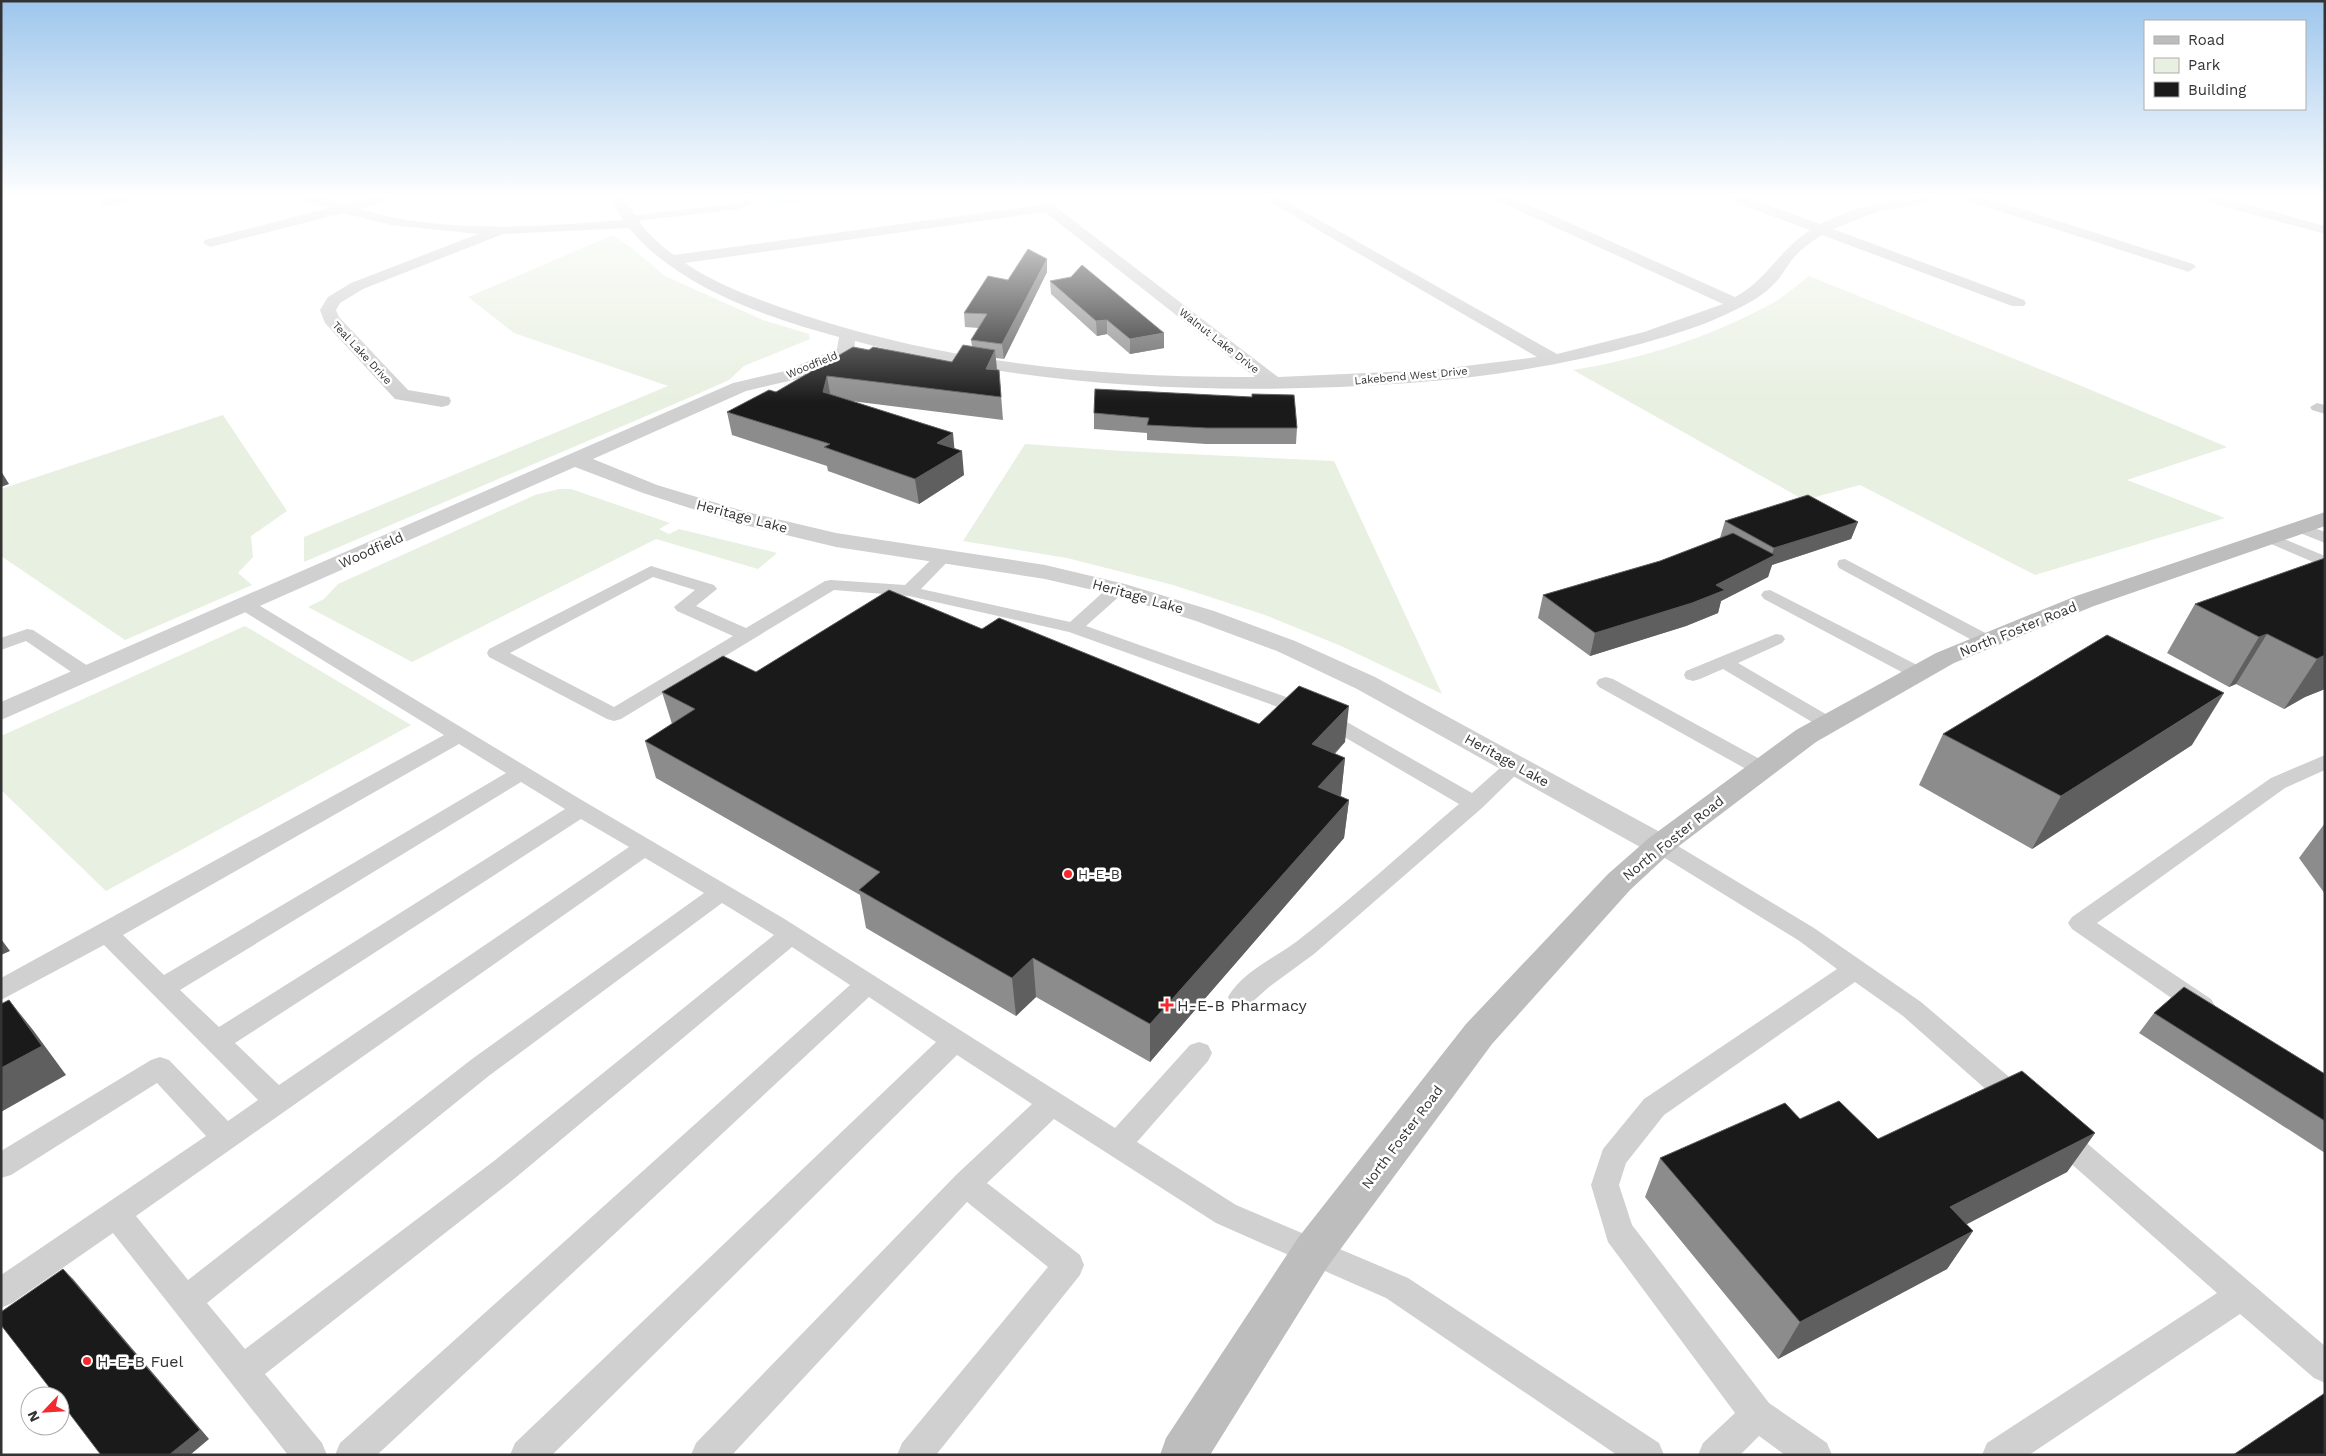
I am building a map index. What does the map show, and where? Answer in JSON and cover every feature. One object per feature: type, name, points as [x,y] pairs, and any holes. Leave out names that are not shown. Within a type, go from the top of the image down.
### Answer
[{"type":"main road","name":"North Foster Road","points":[[1183,1455],[1313,1252],[1479,1034],[1619,882],[1660,845],[1806,736],[1945,658],[2085,601],[2325,519]]},
{"type":"street","name":"Teal Lake Drive","points":[[409,266],[357,286],[334,300],[328,310],[331,319],[402,395],[442,401]]},
{"type":"street","name":"Lakebend West Drive","points":[[682,266],[698,277],[745,300],[850,338],[900,349],[1033,371],[1112,380],[1272,382],[1400,379],[1518,365],[1648,337],[1696,320],[1734,303],[1771,278],[1780,266]]},
{"type":"street","name":"Walnut Lake Drive","points":[[1123,266],[1272,382]]},
{"type":"street","points":[[1390,266],[1552,358]]},
{"type":"street","points":[[1652,266],[1734,303]]},
{"type":"street","points":[[1918,266],[2018,303]]},
{"type":"street","points":[[850,338],[880,325]]},
{"type":"street","name":"Woodfield","points":[[823,343],[850,338]]},
{"type":"street","name":"Woodfield","points":[[1,712],[740,387],[791,375],[845,352],[850,338]]},
{"type":"street","name":"Woodfield","points":[[740,387],[763,366],[772,362]]},
{"type":"street","name":"Heritage Lake","points":[[576,460],[650,489],[736,516],[836,540],[1045,572],[1117,589],[1205,616],[1286,646],[1366,683],[1660,845]]},
{"type":"lane","points":[[2301,528],[2325,538]]},
{"type":"lane","points":[[2270,538],[2325,562]]},
{"type":"lane","points":[[909,591],[944,557]]},
{"type":"lane","points":[[1845,564],[1987,641]]},
{"type":"lane","points":[[747,635],[683,607],[708,589],[651,571],[496,654],[614,715],[831,585],[909,591],[1074,628],[1324,717],[1474,803]]},
{"type":"lane","points":[[1074,628],[1117,589]]},
{"type":"lane","points":[[1770,595],[1918,673]]},
{"type":"lane","points":[[246,605],[581,810],[791,934],[1226,1214],[1397,1288],[1647,1455]]},
{"type":"lane","points":[[1,645],[27,634],[87,674]]},
{"type":"lane","points":[[1693,676],[1776,639]]},
{"type":"lane","points":[[1724,662],[1829,724]]},
{"type":"lane","points":[[1606,683],[1762,769]]},
{"type":"lane","points":[[1,990],[459,735]]},
{"type":"lane","points":[[2223,1020],[2080,923],[2278,783],[2325,762]]},
{"type":"lane","points":[[1241,997],[1260,980],[1305,948],[1516,765]]},
{"type":"lane","points":[[162,988],[521,773]]},
{"type":"lane","points":[[216,1042],[581,810]]},
{"type":"lane","points":[[1660,845],[1806,934],[1912,1009],[2325,1366]]},
{"type":"lane","points":[[1,1293],[645,847]]},
{"type":"lane","points":[[186,1301],[481,1067],[721,892]]},
{"type":"lane","points":[[106,933],[276,1101]]},
{"type":"lane","points":[[243,1372],[504,1170],[791,934]]},
{"type":"lane","points":[[1815,1455],[1757,1415],[1619,1232],[1606,1185],[1613,1158],[1654,1107],[1855,969]]},
{"type":"lane","points":[[352,1455],[867,984]]},
{"type":"lane","points":[[526,1455],[591,1395],[955,1040]]},
{"type":"lane","points":[[1117,1145],[1199,1053]]},
{"type":"lane","points":[[1,1166],[160,1068],[226,1138]]},
{"type":"lane","points":[[708,1455],[966,1184],[1052,1103]]},
{"type":"lane","points":[[914,1455],[1069,1264],[966,1184]]},
{"type":"lane","points":[[116,1214],[310,1455]]},
{"type":"lane","points":[[2000,1455],[2242,1295]]},
{"type":"lane","points":[[1715,1455],[1757,1415]]},
{"type":"green space","points":[[541,266],[653,266],[665,276],[763,320],[809,334],[810,339],[744,366],[729,380],[693,396],[304,562],[304,537],[668,386],[514,333],[468,297]]},
{"type":"green space","points":[[1809,276],[2227,447],[2127,480],[2225,518],[2035,575],[1860,485],[1804,500],[1573,370],[1624,360],[1674,346],[1722,328],[1774,302]]},
{"type":"green space","points":[[223,415],[287,511],[251,536],[253,557],[238,573],[252,585],[125,640],[1,556],[1,489]]},
{"type":"green space","points":[[1025,444],[1123,451],[1334,461],[1442,694],[1341,646],[1265,615],[1173,585],[1067,558],[963,541]]},
{"type":"green space","points":[[559,489],[571,489],[670,523],[659,529],[669,534],[679,529],[777,553],[758,569],[656,539],[412,662],[308,607],[324,599],[338,584],[535,495]]},
{"type":"green space","points":[[245,626],[411,725],[106,891],[1,790],[1,736]]},
{"type":"building","points":[[1017,266],[1043,266],[1002,344],[971,340],[987,314],[964,313],[988,276],[1008,280]]},
{"type":"building","points":[[1083,266],[1164,333],[1130,339],[1107,320],[1096,321],[1050,281],[1071,277]]},
{"type":"building","points":[[963,345],[995,350],[986,369],[999,370],[1001,397],[827,376],[823,392],[953,433],[937,443],[962,451],[915,479],[824,447],[830,444],[727,412],[769,390],[776,392],[853,347],[869,350],[873,347],[952,362]]},
{"type":"building","points":[[1095,389],[1252,397],[1252,394],[1294,395],[1297,428],[1207,428],[1147,425],[1149,418],[1094,413]]},
{"type":"building","points":[[1808,495],[1858,522],[1774,548],[1725,521]]},
{"type":"building","points":[[1733,533],[1775,555],[1716,585],[1725,590],[1692,603],[1595,633],[1543,595],[1660,561]]},
{"type":"building","points":[[2325,558],[2325,655],[2317,659],[2267,634],[2259,637],[2195,604]]},
{"type":"building","name":"H-E-B","points":[[889,590],[982,629],[999,618],[1259,724],[1299,686],[1349,706],[1312,744],[1345,758],[1318,787],[1349,800],[1150,1024],[1033,958],[1012,978],[859,890],[880,872],[645,741],[695,709],[662,692],[723,656],[756,672]]},
{"type":"building","points":[[2107,635],[2224,693],[2061,796],[1943,734]]},
{"type":"building","points":[[2184,987],[2325,1074],[2325,1121],[2154,1013]]},
{"type":"building","points":[[9,1000],[42,1046],[1,1068],[1,1004]]},
{"type":"building","points":[[2022,1071],[2095,1133],[1950,1207],[1973,1231],[1800,1322],[1660,1158],[1785,1103],[1800,1119],[1839,1101],[1878,1139]]},
{"type":"building","name":"H-E-B Fuel","points":[[63,1269],[200,1430],[169,1455],[101,1455],[70,1414],[70,1386],[48,1386],[1,1325],[1,1312]]},
{"type":"building","points":[[2325,1393],[2325,1455],[2233,1455]]},
{"type":"place","name":"H-E-B","points":[[1068,874]]},
{"type":"place","name":"H-E-B Pharmacy","points":[[1167,1005]]},
{"type":"place","name":"H-E-B Fuel","points":[[87,1361]]}]
